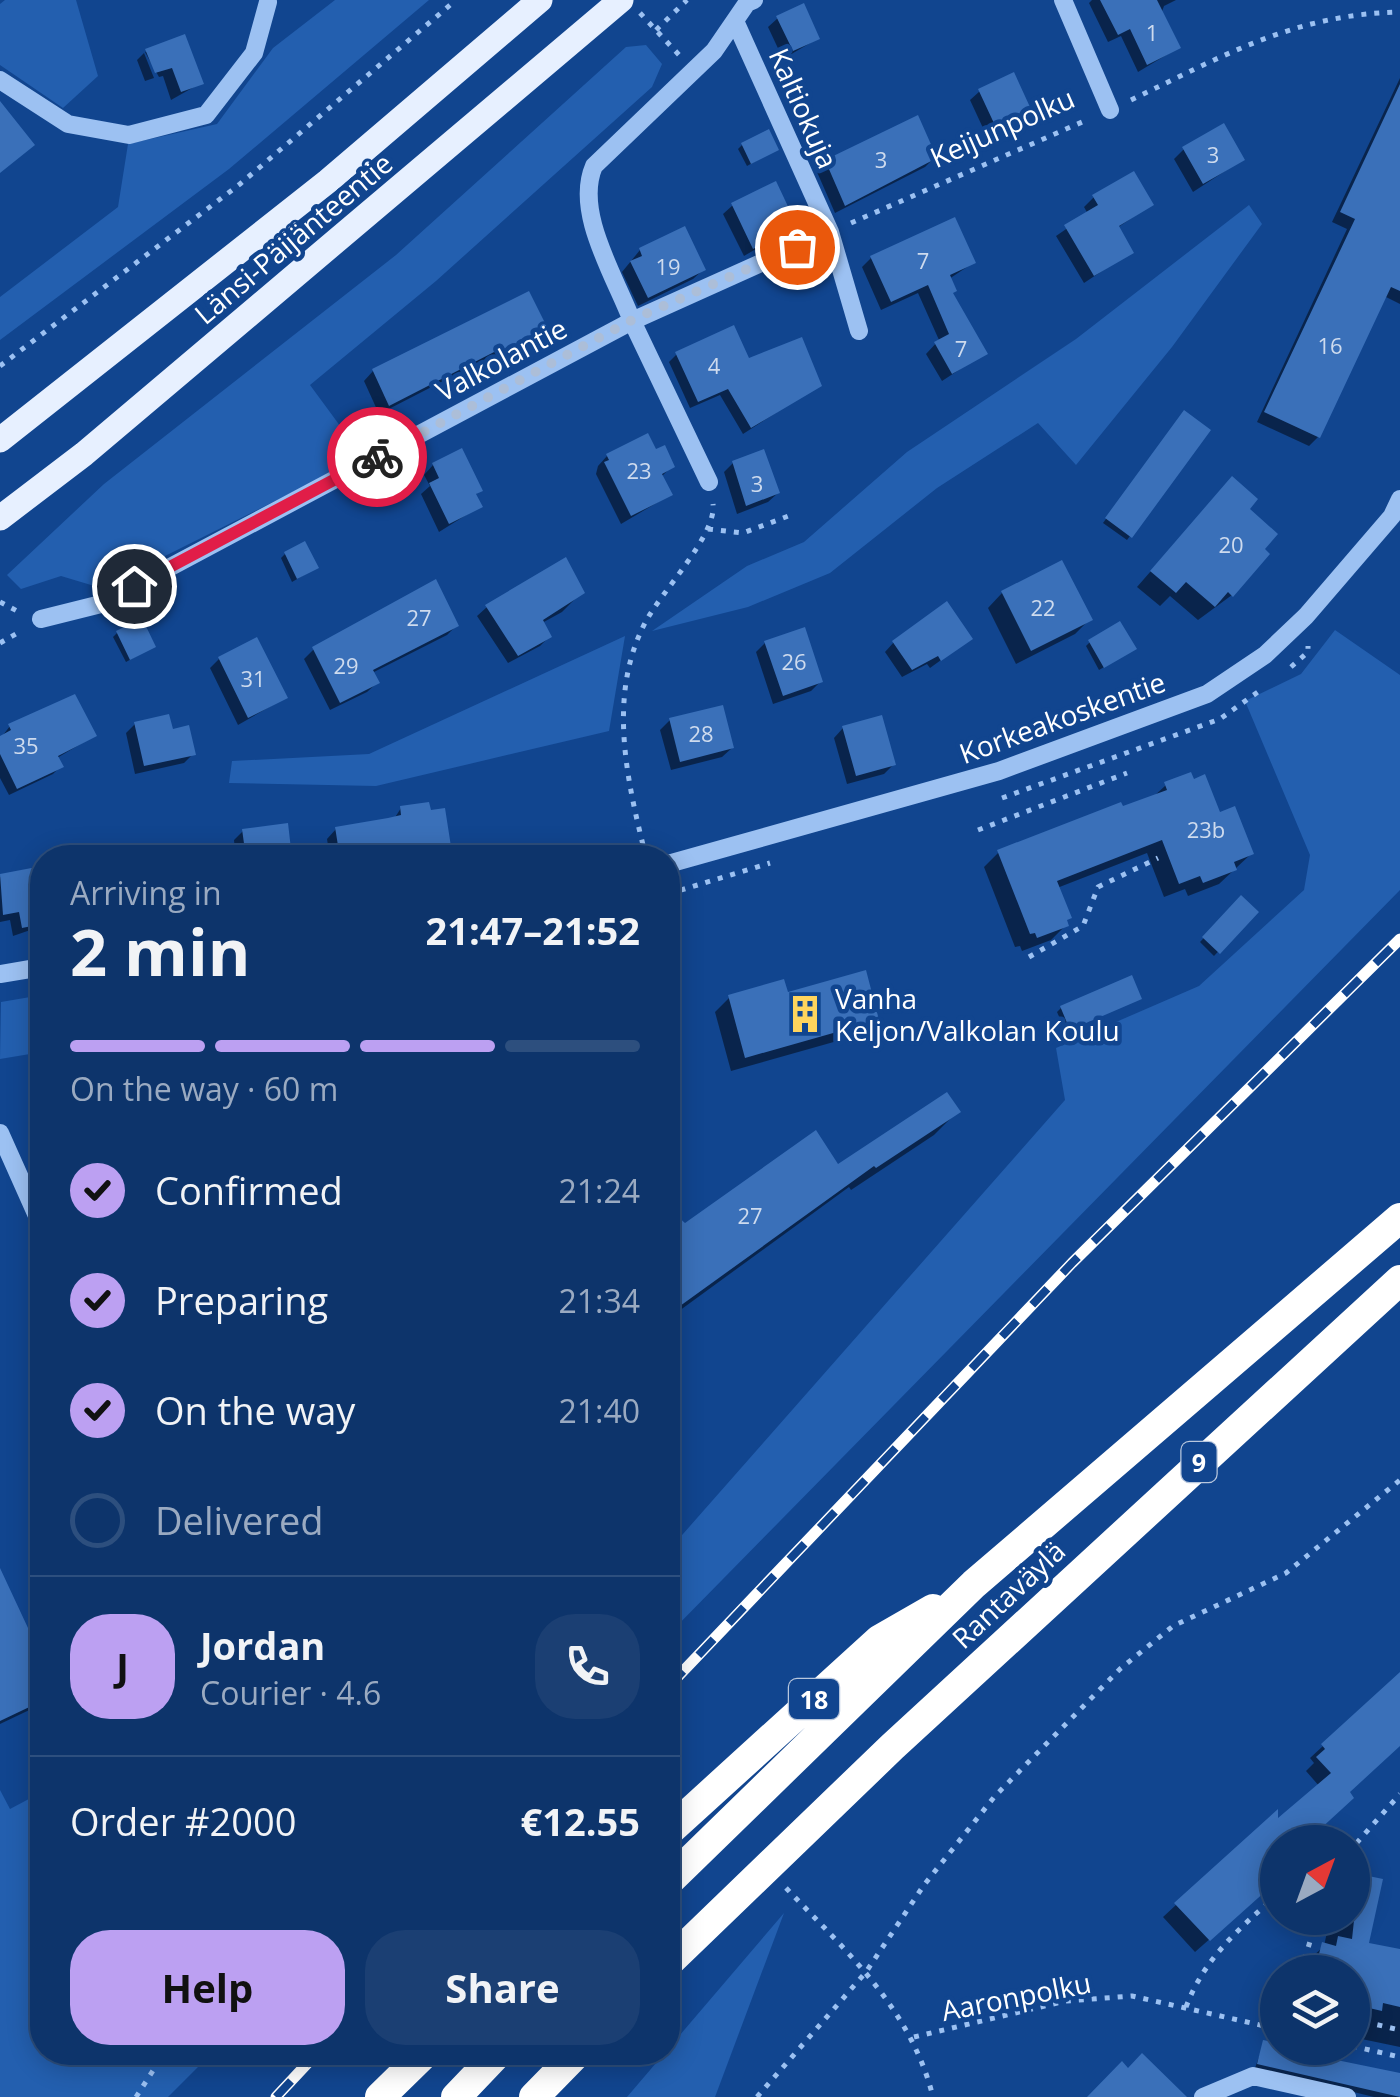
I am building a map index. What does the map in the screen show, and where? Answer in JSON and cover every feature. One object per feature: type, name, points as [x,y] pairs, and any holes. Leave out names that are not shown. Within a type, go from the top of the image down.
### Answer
[{"type":"highway","name":"Rantaväylä","points":[[680,1870],[974,1584],[1400,1218]]},
{"type":"highway","name":"Rantaväylä","points":[[680,1951],[892,1746],[1400,1280]]},
{"type":"highway","name":"18","points":[[680,1821],[879,1640],[974,1584]]},
{"type":"highway","points":[[380,2097],[413,2065]]},
{"type":"highway","points":[[456,2097],[487,2065]]},
{"type":"highway","points":[[534,2097],[565,2065]]},
{"type":"main road","name":"Länsi-Päijänteentie","points":[[0,440],[312,193],[540,0]]},
{"type":"main road","name":"Länsi-Päijänteentie","points":[[0,518],[84,454],[622,0]]},
{"type":"street","points":[[1062,0],[1110,110]]},
{"type":"street","points":[[709,482],[632,320],[592,217],[586,186],[594,166],[693,71],[749,1]]},
{"type":"street","points":[[0,80],[68,124],[129,135],[206,115],[254,53],[268,2]]},
{"type":"street","name":"Kaltiokuja","points":[[735,21],[830,232],[859,332]]},
{"type":"street","points":[[632,320],[830,232]]},
{"type":"street","name":"Valkolantie","points":[[41,619],[101,604],[632,320]]},
{"type":"street","name":"Korkeakoskentie","points":[[680,861],[980,777],[1207,694],[1265,655],[1306,616],[1392,516],[1400,499]]},
{"type":"street","points":[[0,974],[30,969]]},
{"type":"street","points":[[0,1133],[30,1200]]},
{"type":"street","points":[[1203,2097],[1253,2076],[1347,2097]]},
{"type":"path","points":[[0,366],[240,184],[456,0]]},
{"type":"path","points":[[687,0],[656,30],[693,71]]},
{"type":"path","name":"Keijunpolku","points":[[830,232],[1110,110],[1278,30],[1359,13],[1400,12]]},
{"type":"path","points":[[643,845],[629,790],[622,696],[644,625],[708,530],[714,511],[709,482]]},
{"type":"path","points":[[708,530],[743,533],[790,515]]},
{"type":"path","points":[[978,830],[1127,773]]},
{"type":"path","points":[[1029,957],[1083,926],[1098,887],[1158,858]]},
{"type":"path","points":[[757,2097],[866,1972],[924,1885],[995,1796],[1120,1669],[1173,1626],[1286,1573],[1400,1480]]},
{"type":"path","points":[[1370,1827],[1400,1794]]},
{"type":"path","points":[[1186,2007],[1198,1975],[1219,1947],[1260,1910]]},
{"type":"path","name":"Aaronpolku","points":[[858,1963],[913,2037],[1066,2001],[1132,1996],[1260,2025]]},
{"type":"path","points":[[1370,2022],[1400,2030]]},
{"type":"path","points":[[913,2037],[933,2097]]},
{"type":"path","points":[[1370,2050],[1400,2057]]},
{"type":"path","points":[[136,2097],[157,2065]]},
{"type":"shaded area","points":[[5,0],[76,0],[98,76],[63,108],[0,65],[0,4]]},
{"type":"shaded area","points":[[335,0],[429,0],[229,169],[0,340],[0,297],[118,207],[128,144],[217,124],[273,48]]},
{"type":"shaded area","points":[[646,45],[662,64],[652,87],[436,281],[310,385],[363,457],[101,588],[61,576],[21,589],[7,575],[104,484],[396,255],[626,47]]},
{"type":"shaded area","points":[[1249,205],[1262,224],[1172,347],[1076,465],[1038,423],[937,488],[830,573],[748,607],[652,631],[747,566],[804,542],[907,452],[1076,339]]},
{"type":"shaded area","points":[[1335,630],[1400,675],[1400,890],[680,1623],[680,1537],[1065,1100],[1056,1048],[1199,986],[1304,890],[1310,855],[1245,701],[1301,674]]},
{"type":"shaded area","points":[[625,636],[609,731],[376,786],[229,783],[232,761],[369,754]]},
{"type":"shaded area","points":[[30,997],[30,1054],[0,1059],[1,1002]]},
{"type":"shaded area","points":[[0,1790],[10,1809],[30,1798],[30,2065],[200,2065],[168,2097],[0,2097]]},
{"type":"shaded area","points":[[784,1913],[715,2097],[627,2097],[654,2065],[680,2065],[680,2035]]},
{"type":"building","points":[[1100,0],[1157,0],[1181,48],[1147,65],[1130,29],[1118,35]]},
{"type":"building","points":[[804,3],[820,39],[793,51],[776,16]]},
{"type":"building","points":[[185,34],[204,84],[181,92],[172,68],[155,73],[145,49]]},
{"type":"building","points":[[1014,72],[1035,118],[999,134],[978,89]]},
{"type":"building","points":[[1400,84],[1400,291],[1391,287],[1320,438],[1264,412],[1355,219],[1340,212]]},
{"type":"building","points":[[0,101],[35,145],[0,173]]},
{"type":"building","points":[[918,115],[937,158],[845,206],[825,160]]},
{"type":"building","points":[[1224,123],[1245,160],[1203,184],[1182,147]]},
{"type":"building","points":[[769,129],[779,150],[751,164],[741,143]]},
{"type":"building","points":[[1134,171],[1154,205],[1119,226],[1134,253],[1094,276],[1064,225],[1098,205],[1092,195]]},
{"type":"building","points":[[776,181],[793,217],[786,220],[791,231],[753,249],[731,203]]},
{"type":"building","points":[[955,217],[976,263],[950,275],[957,291],[953,293],[988,354],[952,374],[934,342],[949,334],[928,285],[891,302],[870,256]]},
{"type":"building","points":[[685,226],[706,270],[648,298],[630,261],[642,256],[639,248]]},
{"type":"building","points":[[529,291],[549,331],[500,355],[498,350],[389,406],[372,369]]},
{"type":"building","points":[[734,325],[749,358],[802,337],[822,386],[751,428],[728,389],[698,402],[675,352]]},
{"type":"building","points":[[1184,410],[1211,430],[1132,538],[1105,518]]},
{"type":"building","points":[[648,433],[656,449],[665,445],[675,467],[662,474],[673,495],[631,516],[604,462],[609,460],[606,454]]},
{"type":"building","points":[[462,448],[483,491],[476,494],[483,507],[449,524],[429,483],[439,478],[432,463]]},
{"type":"building","points":[[764,449],[780,493],[746,506],[732,461]]},
{"type":"building","points":[[1232,476],[1258,499],[1250,509],[1278,534],[1265,549],[1270,554],[1233,597],[1228,592],[1215,607],[1186,582],[1176,593],[1150,571]]},
{"type":"building","points":[[305,541],[319,568],[297,579],[284,552]]},
{"type":"building","points":[[566,557],[585,593],[543,620],[552,637],[518,656],[485,605]]},
{"type":"building","points":[[1062,560],[1093,620],[1031,651],[1001,591]]},
{"type":"building","points":[[436,579],[459,626],[373,670],[380,683],[340,703],[312,647]]},
{"type":"building","points":[[947,601],[973,639],[941,661],[938,656],[912,670],[892,641]]},
{"type":"building","points":[[142,618],[156,647],[130,660],[116,631]]},
{"type":"building","points":[[1120,621],[1137,649],[1104,668],[1088,640]]},
{"type":"building","points":[[805,627],[823,682],[783,696],[764,641]]},
{"type":"building","points":[[257,637],[288,698],[248,718],[218,657]]},
{"type":"building","points":[[75,694],[97,736],[58,756],[64,767],[17,789],[0,754],[0,736],[11,730],[8,724]]},
{"type":"building","points":[[723,705],[734,748],[680,762],[669,718]]},
{"type":"building","points":[[169,714],[173,729],[189,725],[196,755],[144,766],[134,722]]},
{"type":"building","points":[[882,715],[896,765],[856,776],[842,726]]},
{"type":"building","points":[[1191,772],[1194,779],[1205,774],[1220,812],[1235,806],[1254,854],[1234,862],[1237,870],[1203,883],[1200,876],[1179,884],[1162,840],[1057,881],[1072,918],[1067,920],[1069,926],[1037,938],[1035,933],[1030,934],[997,850],[1121,802],[1123,806],[1167,790],[1164,782]]},
{"type":"building","points":[[429,802],[431,810],[445,808],[451,845],[338,845],[335,827],[401,815],[400,806]]},
{"type":"building","points":[[288,823],[291,845],[244,845],[242,829]]},
{"type":"building","points":[[30,868],[30,926],[22,928],[19,912],[3,915],[0,874]]},
{"type":"building","points":[[1241,895],[1259,912],[1220,954],[1202,937]]},
{"type":"building","name":"Vanha Keljon/Valkolan Koulu","points":[[866,970],[879,1020],[745,1058],[728,995],[784,979],[788,992]]},
{"type":"building","points":[[1132,975],[1142,999],[1070,1030],[1060,1006]]},
{"type":"building","points":[[947,1092],[961,1112],[874,1166],[680,1306],[680,1219],[685,1223],[816,1130],[838,1164]]},
{"type":"building","points":[[0,1568],[30,1632],[30,1707],[0,1721]]},
{"type":"building","points":[[1400,1672],[1400,1746],[1350,1792],[1354,1798],[1325,1825],[1260,1825],[1278,1809],[1278,1818],[1331,1773],[1316,1757],[1325,1749],[1321,1744]]},
{"type":"building","points":[[1260,1825],[1260,1896],[1210,1941],[1174,1903]]},
{"type":"building","points":[[1370,1876],[1383,1879],[1369,1943],[1400,1949],[1400,2007],[1383,2003],[1382,2011],[1370,2008],[1370,1955],[1319,1955],[1322,1942],[1336,1946],[1338,1936],[1352,1939],[1352,1935],[1370,1935]]},
{"type":"building","points":[[1142,2053],[1187,2097],[1087,2097],[1122,2061],[1128,2068]]},
{"type":"building","points":[[1261,2065],[1361,2065],[1400,2073],[1400,2097]]},
{"type":"railway","points":[[680,1674],[1072,1263],[1400,939]]},
{"type":"railway","points":[[276,2097],[306,2065]]},
{"type":"way so far","points":[[377,457],[632,320],[797,247]]},
{"type":"place","name":"Vanha Keljon/Valkolan Koulu","points":[[805,1014]]},
{"type":"route","points":[[134,586],[377,457]]}]
